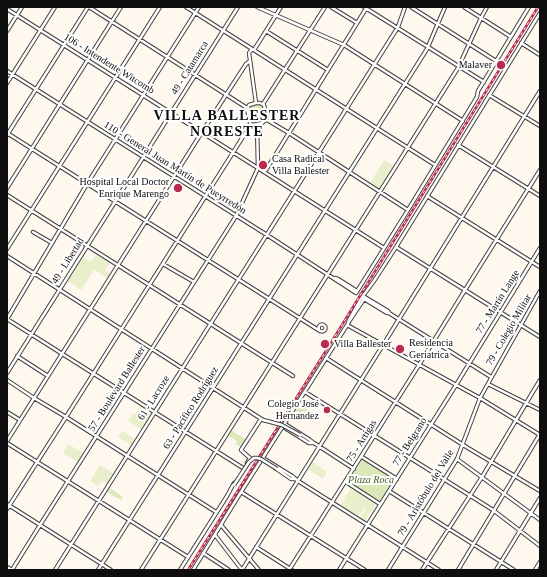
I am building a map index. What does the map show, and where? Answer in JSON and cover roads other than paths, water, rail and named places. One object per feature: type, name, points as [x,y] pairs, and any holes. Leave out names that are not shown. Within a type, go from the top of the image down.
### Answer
[{"type":"street","points":[[7,31],[22,7]]},
{"type":"street","points":[[7,83],[55,7]]},
{"type":"street","points":[[247,108],[88,7],[7,134],[318,329]]},
{"type":"street","points":[[7,188],[121,7]]},
{"type":"street","points":[[7,249],[160,7]]},
{"type":"street","points":[[186,7],[408,148],[436,164]]},
{"type":"street","points":[[198,7],[87,184],[7,319],[243,468]]},
{"type":"street","name":"49 - Catamarca","points":[[143,157],[238,7]]},
{"type":"street","points":[[257,7],[344,45],[463,121]]},
{"type":"street","points":[[256,103],[249,53],[266,31],[281,7]]},
{"type":"street","points":[[263,104],[325,7]]},
{"type":"street","points":[[331,7],[357,23]]},
{"type":"street","points":[[263,171],[266,170],[366,7],[484,82]]},
{"type":"street","name":"61 - Lacroze","points":[[55,570],[398,27],[405,7]]},
{"type":"street","points":[[411,7],[496,61]]},
{"type":"street","name":"63 - Pacífico Rodríguez","points":[[98,570],[428,47],[445,7]]},
{"type":"street","points":[[464,7],[511,37]]},
{"type":"street","points":[[141,570],[460,66],[487,7]]},
{"type":"street","points":[[369,274],[463,121],[477,97],[477,92],[529,7]]},
{"type":"street","name":"106 - Intendente Witcomb","points":[[7,9],[384,248]]},
{"type":"street","points":[[193,570],[348,324],[363,297],[396,247],[540,13]]},
{"type":"street","points":[[266,31],[328,70]]},
{"type":"street","points":[[521,44],[540,55]]},
{"type":"street","points":[[188,557],[7,442],[202,132],[246,64],[250,61]]},
{"type":"street","name":"110 - General Juan Martín de Pueyrredón","points":[[7,71],[114,140],[335,278],[336,281],[356,292],[377,261]]},
{"type":"street","points":[[215,535],[242,570],[277,514],[296,480],[319,447],[383,345],[540,91]]},
{"type":"street","points":[[489,95],[540,126]]},
{"type":"street","points":[[247,108],[249,105],[256,103],[263,104]]},
{"type":"street","points":[[263,104],[265,106],[267,120]]},
{"type":"street","points":[[247,108],[249,122],[251,124]]},
{"type":"street","points":[[267,120],[408,210]]},
{"type":"street","points":[[251,124],[257,125],[267,120]]},
{"type":"street","points":[[111,570],[8,506],[251,124]]},
{"type":"street","points":[[257,125],[258,168]]},
{"type":"street","points":[[458,145],[540,196]]},
{"type":"street","name":"49 - Libertad","points":[[7,373],[143,157]]},
{"type":"street","name":"57 - Boulevard Ballester","points":[[12,570],[236,216],[258,168]]},
{"type":"street","name":"75 - Artigas","points":[[291,570],[540,170]]},
{"type":"street","points":[[7,195],[293,376]]},
{"type":"street","points":[[427,196],[540,267]]},
{"type":"street","points":[[33,232],[52,243]]},
{"type":"street","points":[[396,247],[540,337]]},
{"type":"street","name":"77 - Martín Lange","points":[[469,363],[540,248]]},
{"type":"street","points":[[7,256],[262,419],[282,425],[354,469]]},
{"type":"street","points":[[163,264],[194,282]]},
{"type":"street","name":"79 - Colegio Militar","points":[[491,377],[540,291]]},
{"type":"street","points":[[363,297],[491,377]]},
{"type":"street","points":[[536,299],[540,302]]},
{"type":"street","points":[[348,324],[351,318]]},
{"type":"street","points":[[348,324],[383,345],[480,398],[540,434],[458,570]]},
{"type":"street","points":[[17,356],[48,376]]},
{"type":"street","points":[[326,358],[490,462],[540,491]]},
{"type":"street","name":"77 - Belgrano","points":[[339,570],[469,363]]},
{"type":"street","name":"79 - Aristóbulo del Valle","points":[[388,570],[458,459],[480,398],[491,377]]},
{"type":"street","points":[[7,380],[216,512]]},
{"type":"street","points":[[422,570],[482,477],[540,380]]},
{"type":"street","points":[[488,384],[540,410]]},
{"type":"street","points":[[305,392],[493,510],[540,546]]},
{"type":"street","points":[[7,412],[20,420]]},
{"type":"street","points":[[227,496],[250,458],[241,450],[262,419]]},
{"type":"street","points":[[284,425],[309,443],[314,444]]},
{"type":"street","points":[[362,457],[397,479]]},
{"type":"street","points":[[180,570],[249,462],[254,458],[262,459],[277,468],[439,570]]},
{"type":"street","points":[[262,459],[292,476],[296,480]]},
{"type":"street","points":[[458,459],[540,520]]},
{"type":"street","points":[[346,482],[380,504]]},
{"type":"street","points":[[389,491],[514,570]]},
{"type":"street","points":[[241,492],[365,570]]},
{"type":"street","points":[[496,570],[540,498]]},
{"type":"street","points":[[221,525],[259,570]]},
{"type":"street","points":[[256,547],[291,570]]},
{"type":"street","points":[[203,554],[229,570]]},
{"type":"street","points":[[535,570],[540,562]]},
{"type":"street","points":[[7,567],[12,570]]},
{"type":"tunnel","points":[[360,288],[359,292],[363,297]]},
{"type":"railway","points":[[188,570],[329,346],[538,7]]},
{"type":"place","name":"Malaver","points":[[501,65]]},
{"type":"place","name":"Casa Radical Villa Ballester","points":[[263,165]]},
{"type":"place","name":"Hospital Local Doctor Enrique Marengo","points":[[178,188]]},
{"type":"place","name":"Villa Ballester","points":[[325,344]]},
{"type":"place","name":"Residencia Geriatrica","points":[[400,349]]},
{"type":"place","name":"Colegio José Hernandez","points":[[327,410]]},
{"type":"district","name":"VILLA BALLESTER NORESTE","points":[[227,124]]},
{"type":"park label","name":"Plaza Roca","points":[[371,480]]}]
